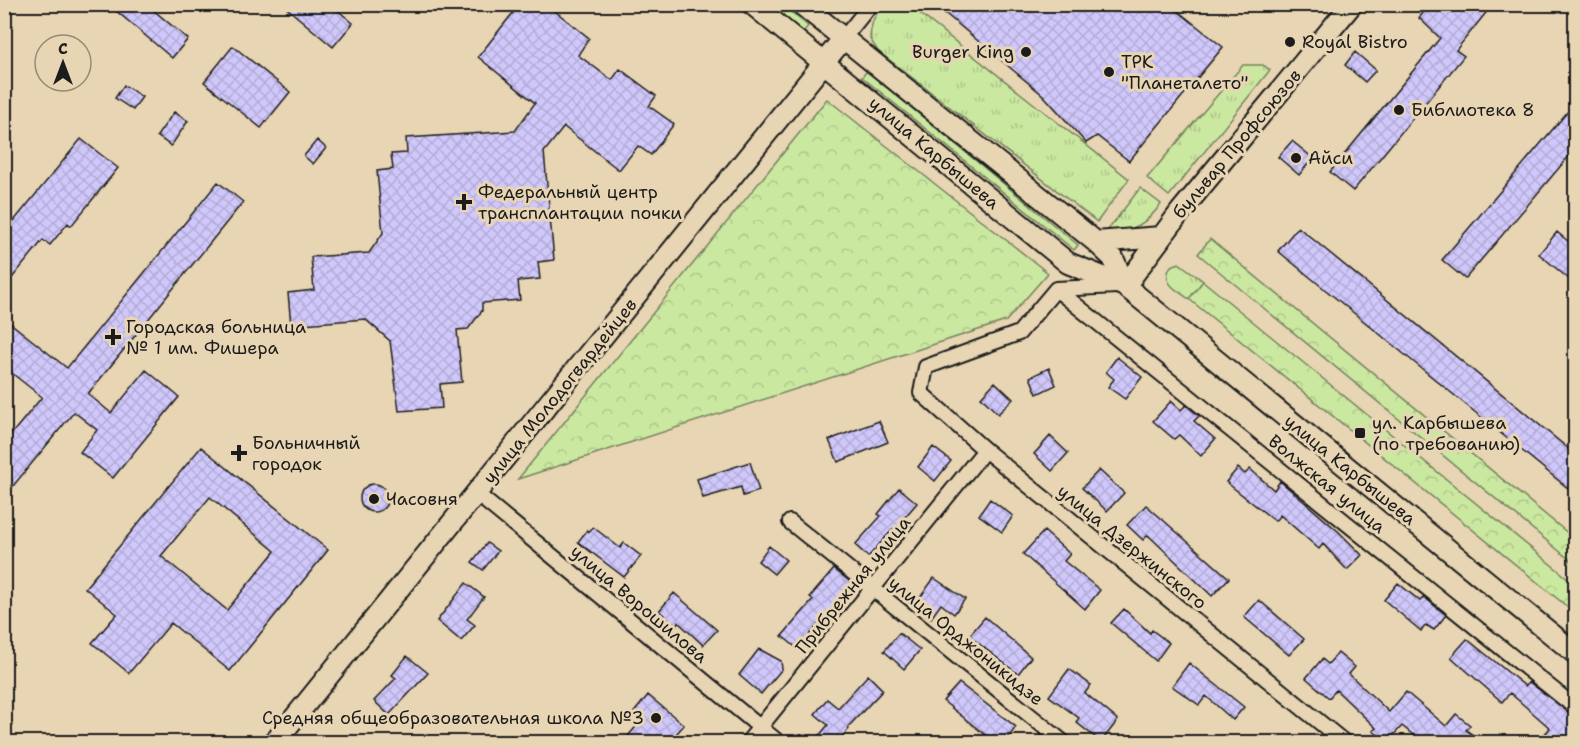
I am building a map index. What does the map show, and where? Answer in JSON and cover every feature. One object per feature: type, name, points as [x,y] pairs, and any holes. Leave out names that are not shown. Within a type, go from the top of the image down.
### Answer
[{"type":"street","name":"улица Карбышева","points":[[752,4],[1068,263],[1125,286],[1575,654]]},
{"type":"street","name":"улица Карбышева","points":[[801,4],[1096,242],[1113,258],[1125,286]]},
{"type":"street","points":[[843,39],[871,4]]},
{"type":"street","name":"бульвар Профсоюзов","points":[[1125,286],[1161,237],[1352,4]]},
{"type":"street","name":"улица Молодогвардейцев","points":[[275,742],[843,39]]},
{"type":"street","points":[[1096,242],[1161,237]]},
{"type":"street","points":[[1056,289],[1125,286]]},
{"type":"street","name":"улица Дзержинского","points":[[1056,289],[1019,333],[926,367],[921,393],[985,450],[1344,742]]},
{"type":"street","name":"Волжская улица","points":[[1056,289],[1575,708]]},
{"type":"street","name":"Прибрежная улица","points":[[748,742],[985,450]]},
{"type":"street","name":"улица Ворошилова","points":[[477,494],[778,742]]},
{"type":"street","name":"улица Орджоникидзе","points":[[790,522],[1063,742]]},
{"type":"green space","points":[[767,5],[782,5],[808,26],[803,33]]},
{"type":"green space","points":[[886,5],[909,5],[1129,179],[1097,222],[878,51],[870,39],[871,29],[875,16]]},
{"type":"green space","points":[[1243,65],[1263,65],[1270,70],[1169,196],[1147,178]]},
{"type":"green space","points":[[867,71],[1078,245],[1074,250],[862,77]]},
{"type":"green space","points":[[827,99],[1048,273],[1006,321],[518,479]]},
{"type":"green space","points":[[1140,188],[1161,204],[1139,225],[1125,230],[1108,230]]},
{"type":"green space","points":[[1210,239],[1575,539],[1575,564],[1198,254]]},
{"type":"green space","points":[[1179,263],[1203,281],[1189,299],[1171,286],[1167,277],[1171,266]]},
{"type":"green space","points":[[1203,281],[1575,584],[1575,613],[1189,299]]},
{"type":"building","points":[[108,4],[146,4],[188,39],[172,58]]},
{"type":"building","points":[[282,4],[330,4],[353,23],[333,47]]},
{"type":"building","name":"Федеральный центр трансплантации почки","points":[[520,4],[546,4],[589,38],[578,55],[612,80],[620,69],[656,96],[649,106],[674,124],[651,155],[638,146],[619,170],[564,127],[544,152],[554,260],[538,262],[540,279],[518,281],[520,300],[482,303],[482,311],[468,329],[457,330],[462,382],[440,384],[442,408],[399,411],[390,341],[365,319],[291,325],[288,293],[314,290],[311,257],[369,253],[383,233],[377,171],[393,169],[391,154],[407,153],[406,138],[515,131],[535,103],[478,57]]},
{"type":"building","name":"ТРК \"Планеталето\"","points":[[934,4],[1169,4],[1223,47],[1129,161],[1097,136],[1086,143],[1044,96]]},
{"type":"building","points":[[1430,4],[1493,4],[1456,50],[1464,56],[1353,191],[1330,172],[1440,38],[1419,18]]},
{"type":"building","points":[[233,46],[290,92],[261,128],[204,82]]},
{"type":"building","points":[[1355,52],[1376,70],[1365,82],[1345,65]]},
{"type":"building","points":[[124,85],[142,97],[133,110],[115,98]]},
{"type":"building","points":[[1575,103],[1575,149],[1465,279],[1442,260]]},
{"type":"building","points":[[174,112],[188,121],[171,146],[157,136]]},
{"type":"building","points":[[81,139],[118,168],[71,226],[68,223],[50,245],[43,240],[4,288],[4,233]]},
{"type":"building","points":[[317,140],[326,148],[313,164],[304,156]]},
{"type":"building","name":"Айси","points":[[1292,141],[1313,158],[1299,175],[1278,157]]},
{"type":"building","name":"Городская больница № 1 им. Фишера","points":[[218,182],[243,202],[88,394],[111,413],[146,370],[179,397],[113,478],[80,452],[97,430],[74,412],[4,497],[4,443],[42,397],[4,367],[4,318],[67,368]]},
{"type":"building","points":[[1298,227],[1575,454],[1575,494],[1278,251]]},
{"type":"building","points":[[1557,232],[1575,247],[1575,284],[1539,254]]},
{"type":"building","points":[[1117,357],[1142,377],[1125,399],[1108,387],[1114,379],[1106,372]]},
{"type":"building","points":[[1049,368],[1056,385],[1037,394],[1030,377]]},
{"type":"building","points":[[995,382],[1013,399],[998,414],[981,397]]},
{"type":"building","points":[[1171,401],[1181,410],[1186,405],[1199,416],[1194,421],[1215,439],[1201,456],[1179,435],[1174,439],[1153,421]]},
{"type":"building","points":[[879,421],[888,442],[838,462],[829,440]]},
{"type":"building","points":[[1050,436],[1068,453],[1052,471],[1034,454]]},
{"type":"building","points":[[201,447],[328,550],[230,671],[171,623],[129,673],[92,643],[117,614],[85,588]],"holes":[[[210,497],[275,551],[227,610],[161,556]]]},
{"type":"building","points":[[933,447],[951,461],[935,481],[918,467]]},
{"type":"building","points":[[750,462],[759,491],[743,496],[741,487],[703,498],[697,479]]},
{"type":"building","points":[[1238,468],[1245,474],[1250,469],[1274,490],[1280,481],[1362,555],[1347,570],[1323,544],[1319,549],[1280,515],[1275,521],[1226,482]]},
{"type":"building","points":[[1099,470],[1124,493],[1107,511],[1082,488]]},
{"type":"building","name":"Часовня","points":[[374,484],[384,488],[388,498],[384,508],[374,512],[364,508],[360,498],[364,488]]},
{"type":"building","points":[[899,488],[917,503],[904,518],[911,525],[903,535],[894,528],[868,557],[855,545],[881,516],[878,514]]},
{"type":"building","points":[[990,499],[1013,516],[1002,532],[979,515]]},
{"type":"building","points":[[1146,505],[1229,578],[1212,596],[1148,535],[1143,540],[1127,525]]},
{"type":"building","points":[[593,527],[620,548],[624,543],[641,556],[624,577],[578,542],[587,530],[589,532]]},
{"type":"building","points":[[1044,531],[1070,554],[1064,561],[1100,590],[1085,609],[1023,554]]},
{"type":"building","points":[[487,543],[498,551],[483,570],[472,562]]},
{"type":"building","points":[[769,546],[786,560],[774,574],[758,561]]},
{"type":"building","points":[[834,569],[857,587],[840,605],[844,609],[836,620],[828,613],[798,649],[782,636],[813,600],[810,597]]},
{"type":"building","points":[[934,578],[965,599],[954,614],[941,604],[931,618],[914,606]]},
{"type":"building","points":[[466,583],[484,597],[467,619],[475,625],[461,641],[437,621]]},
{"type":"building","points":[[1398,583],[1420,601],[1424,597],[1446,615],[1434,630],[1426,625],[1421,631],[1384,600]]},
{"type":"building","points":[[674,593],[717,630],[703,645],[678,622],[676,625],[659,611]]},
{"type":"building","points":[[1259,600],[1304,639],[1289,655],[1244,617]]},
{"type":"building","points":[[1124,609],[1150,633],[1152,630],[1169,643],[1156,661],[1111,623]]},
{"type":"building","points":[[985,617],[1031,657],[1018,674],[969,636]]},
{"type":"building","points":[[899,633],[920,650],[904,669],[884,651]]},
{"type":"building","points":[[1467,639],[1525,686],[1529,682],[1575,717],[1575,742],[1553,742],[1544,735],[1550,728],[1510,693],[1502,702],[1451,657]]},
{"type":"building","points":[[759,649],[781,661],[782,669],[761,694],[739,675]]},
{"type":"building","points":[[1338,653],[1355,667],[1349,674],[1389,712],[1406,692],[1446,726],[1456,714],[1470,725],[1466,730],[1483,742],[1422,742],[1402,726],[1387,742],[1373,731],[1376,728],[1336,690],[1329,698],[1306,678],[1322,659],[1328,664]]},
{"type":"building","points":[[407,656],[428,673],[389,715],[374,701],[396,678],[392,675]]},
{"type":"building","points":[[1189,663],[1244,707],[1233,720],[1206,696],[1199,705],[1172,686]]},
{"type":"building","points":[[1069,669],[1091,685],[1085,693],[1118,720],[1101,742],[1076,722],[1079,718],[1049,696]]},
{"type":"building","points":[[868,675],[883,690],[848,727],[849,729],[838,742],[814,742],[828,725],[815,714],[827,699],[838,708]]},
{"type":"building","points":[[959,683],[1016,727],[1005,742],[994,742],[943,701]]},
{"type":"building","name":"Средняя общеобразовательная школа №3","points":[[648,695],[684,725],[669,742],[623,742],[640,722],[632,715]]},
{"type":"place","name":"Royal Bistro","points":[[1290,42]]},
{"type":"place","name":"Burger King","points":[[1026,52]]},
{"type":"place","name":"ТРК \"Планеталето\"","points":[[1109,72]]},
{"type":"place","name":"Библиотека 8","points":[[1399,110]]},
{"type":"place","name":"Айси","points":[[1296,158]]},
{"type":"place","name":"Федеральный центр трансплантации почки","points":[[464,202]]},
{"type":"place","name":"Городская больница № 1 им. Фишера","points":[[113,337]]},
{"type":"place","name":"ул. Карбышева (по требованию)","points":[[1360,433]]},
{"type":"place","name":"Больничный городок","points":[[239,453]]},
{"type":"place","name":"Часовня","points":[[374,499]]},
{"type":"place","name":"Средняя общеобразовательная школа №3","points":[[656,718]]}]
